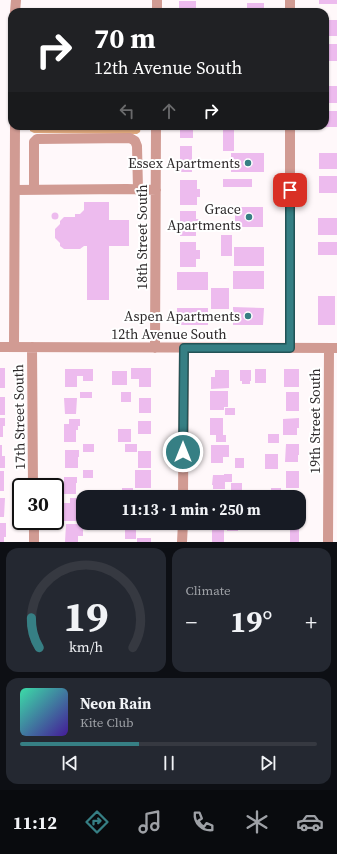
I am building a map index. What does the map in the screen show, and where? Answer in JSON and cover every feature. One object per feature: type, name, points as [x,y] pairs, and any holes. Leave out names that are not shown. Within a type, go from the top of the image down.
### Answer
[{"type":"street","name":"17th Street South","points":[[14,347],[15,130]]},
{"type":"street","name":"18th Street South","points":[[155,348],[156,130]]},
{"type":"street","points":[[290,130],[290,348]]},
{"type":"street","points":[[34,190],[34,142],[37,139],[122,138],[130,138],[135,141],[137,146],[138,190]]},
{"type":"street","points":[[14,190],[156,190]]},
{"type":"street","name":"12th Avenue South","points":[[0,347],[333,348]]},
{"type":"street","name":"17th Street South","points":[[32,347],[33,478]]},
{"type":"street","points":[[183,490],[184,348]]},
{"type":"street","name":"19th Street South","points":[[328,542],[333,348]]},
{"type":"street","points":[[34,530],[34,542]]},
{"type":"street","points":[[182,542],[183,530]]},
{"type":"shaded area","points":[[140,130],[137,134],[34,133],[30,131]]},
{"type":"building","points":[[319,0],[337,0],[337,4],[319,4]]},
{"type":"building","points":[[179,1],[196,1],[196,8],[179,8]]},
{"type":"building","points":[[247,3],[264,3],[264,8],[247,8]]},
{"type":"building","points":[[329,20],[337,20],[337,36],[329,36]]},
{"type":"building","points":[[329,44],[337,44],[337,61],[329,61]]},
{"type":"building","points":[[329,86],[337,86],[337,103],[329,103]]},
{"type":"building","points":[[329,111],[337,111],[337,127],[329,127]]},
{"type":"building","points":[[180,130],[193,130],[193,138],[180,138]]},
{"type":"building","points":[[223,130],[234,130],[234,151],[223,151]]},
{"type":"building","points":[[180,146],[192,146],[192,172],[180,172]]},
{"type":"building","name":"Essex Apartments","points":[[231,153],[264,153],[264,172],[231,172]]},
{"type":"building","points":[[319,153],[337,153],[337,169],[319,169]]},
{"type":"building","points":[[319,176],[337,176],[337,193],[319,193]]},
{"type":"building","points":[[223,179],[252,179],[252,187],[223,187]]},
{"type":"building","points":[[180,180],[197,180],[197,189],[200,189],[200,197],[197,197],[197,205],[180,205]]},
{"type":"building","points":[[84,202],[109,202],[109,220],[129,220],[129,246],[109,246],[109,300],[87,300],[87,246],[80,249],[64,249],[55,238],[55,229],[60,224],[60,221],[64,217],[75,217],[75,214],[80,214],[84,210]]},
{"type":"building","name":"Grace Apartments","points":[[235,207],[263,207],[263,227],[235,227]]},
{"type":"building","points":[[180,211],[196,211],[196,219],[200,219],[200,228],[196,228],[196,236],[180,236]]},
{"type":"building","points":[[55,212],[58,213],[58,219],[55,220],[52,219],[51,216],[52,213]]},
{"type":"building","points":[[318,218],[337,218],[337,235],[318,235]]},
{"type":"building","points":[[221,235],[232,235],[232,256],[221,256]]},
{"type":"building","points":[[180,242],[196,242],[196,250],[200,250],[200,259],[196,259],[196,267],[180,267]]},
{"type":"building","points":[[318,242],[337,242],[337,255],[318,255]]},
{"type":"building","points":[[234,247],[264,247],[264,266],[234,266]]},
{"type":"building","points":[[233,271],[264,271],[264,289],[233,289]]},
{"type":"building","points":[[177,272],[208,272],[208,290],[177,290]]},
{"type":"building","points":[[211,288],[229,288],[229,309],[211,309]]},
{"type":"building","points":[[318,296],[335,296],[335,325],[318,325]]},
{"type":"building","name":"Aspen Apartments","points":[[233,307],[264,308],[263,325],[233,325]]},
{"type":"building","points":[[177,308],[208,308],[208,325],[177,325]]},
{"type":"building","points":[[0,368],[5,368],[5,388],[0,388]]},
{"type":"building","points":[[131,368],[151,368],[151,387],[139,387],[139,379],[131,379]]},
{"type":"building","points":[[65,369],[93,369],[93,381],[83,381],[83,376],[77,376],[77,387],[65,387]]},
{"type":"building","points":[[255,369],[266,369],[266,383],[255,383]]},
{"type":"building","points":[[284,369],[299,369],[299,387],[284,387]]},
{"type":"building","points":[[215,370],[229,370],[229,388],[211,389],[211,377],[215,377]]},
{"type":"building","points":[[240,370],[251,370],[250,384],[242,384],[242,381],[240,381]]},
{"type":"building","points":[[112,371],[127,371],[127,385],[112,385]]},
{"type":"building","points":[[210,391],[228,391],[228,407],[224,407],[224,410],[210,410]]},
{"type":"building","points":[[80,392],[92,392],[92,398],[80,398]]},
{"type":"building","points":[[121,392],[131,392],[131,402],[121,402]]},
{"type":"building","points":[[286,392],[299,392],[299,411],[286,411]]},
{"type":"building","points":[[0,397],[5,397],[5,415],[0,415]]},
{"type":"building","points":[[64,398],[77,398],[76,414],[65,414]]},
{"type":"building","points":[[139,398],[151,398],[151,413],[139,413]]},
{"type":"building","points":[[225,408],[235,408],[235,415],[225,415]]},
{"type":"building","points":[[0,418],[5,418],[3,437],[0,437]]},
{"type":"building","points":[[210,418],[223,418],[223,435],[226,435],[226,442],[216,442],[216,435],[210,435]]},
{"type":"building","points":[[299,418],[297,435],[283,435],[283,419]]},
{"type":"building","points":[[69,419],[80,419],[80,426],[78,426],[78,430],[76,430],[76,442],[64,442],[64,424],[69,424]]},
{"type":"building","points":[[138,421],[151,421],[151,434],[138,434]]},
{"type":"building","points":[[118,429],[131,429],[131,442],[118,442]]},
{"type":"building","points":[[268,434],[279,434],[279,443],[268,443]]},
{"type":"building","points":[[83,444],[94,444],[94,452],[83,452]]},
{"type":"building","points":[[125,444],[137,444],[137,452],[125,452]]},
{"type":"building","points":[[286,444],[299,444],[298,462],[285,462]]},
{"type":"building","points":[[0,445],[2,445],[2,456],[5,456],[5,468],[0,468]]},
{"type":"building","points":[[211,445],[229,445],[229,457],[223,457],[223,463],[211,463]]},
{"type":"building","points":[[65,450],[79,450],[78,468],[65,468]]},
{"type":"building","points":[[138,451],[151,451],[151,468],[138,468]]},
{"type":"building","points":[[265,454],[278,454],[278,469],[265,469]]},
{"type":"building","points":[[235,458],[244,458],[244,468],[235,468]]},
{"type":"building","points":[[83,470],[93,470],[93,478],[83,478]]},
{"type":"building","points":[[135,470],[151,470],[151,488],[135,488]]},
{"type":"building","points":[[0,471],[4,471],[4,491],[0,491]]},
{"type":"building","points":[[286,471],[299,471],[299,488],[286,488]]},
{"type":"building","points":[[232,474],[232,482],[225,482],[225,489],[213,489],[213,475]]},
{"type":"building","points":[[77,477],[76,494],[64,494],[64,478]]},
{"type":"building","points":[[231,483],[242,483],[242,490],[231,490]]},
{"type":"building","points":[[122,488],[133,488],[133,490],[122,490]]},
{"type":"building","points":[[271,488],[281,488],[281,490],[271,490]]},
{"type":"building","points":[[0,498],[5,498],[4,517],[0,517]]},
{"type":"building","points":[[70,498],[76,498],[76,521],[64,521],[64,503],[70,503]]},
{"type":"building","points":[[0,523],[6,523],[6,537],[4,537],[4,542],[0,542]]},
{"type":"building","points":[[66,524],[76,524],[76,530],[83,530],[83,536],[78,536],[78,542],[65,542]]},
{"type":"building","points":[[125,530],[136,530],[136,539],[125,539]]},
{"type":"building","points":[[212,530],[224,530],[224,542],[212,542]]},
{"type":"building","points":[[227,530],[238,530],[238,531]]},
{"type":"building","points":[[290,530],[299,530],[299,542],[290,542]]},
{"type":"building","points":[[137,538],[151,538],[151,542],[137,542]]},
{"type":"place","name":"Essex Apartments","points":[[248,163]]},
{"type":"place","name":"Grace Apartments","points":[[249,217]]},
{"type":"place","name":"Aspen Apartments","points":[[248,316]]},
{"type":"route","points":[[183,452],[184,348],[290,348],[290,190]]}]
